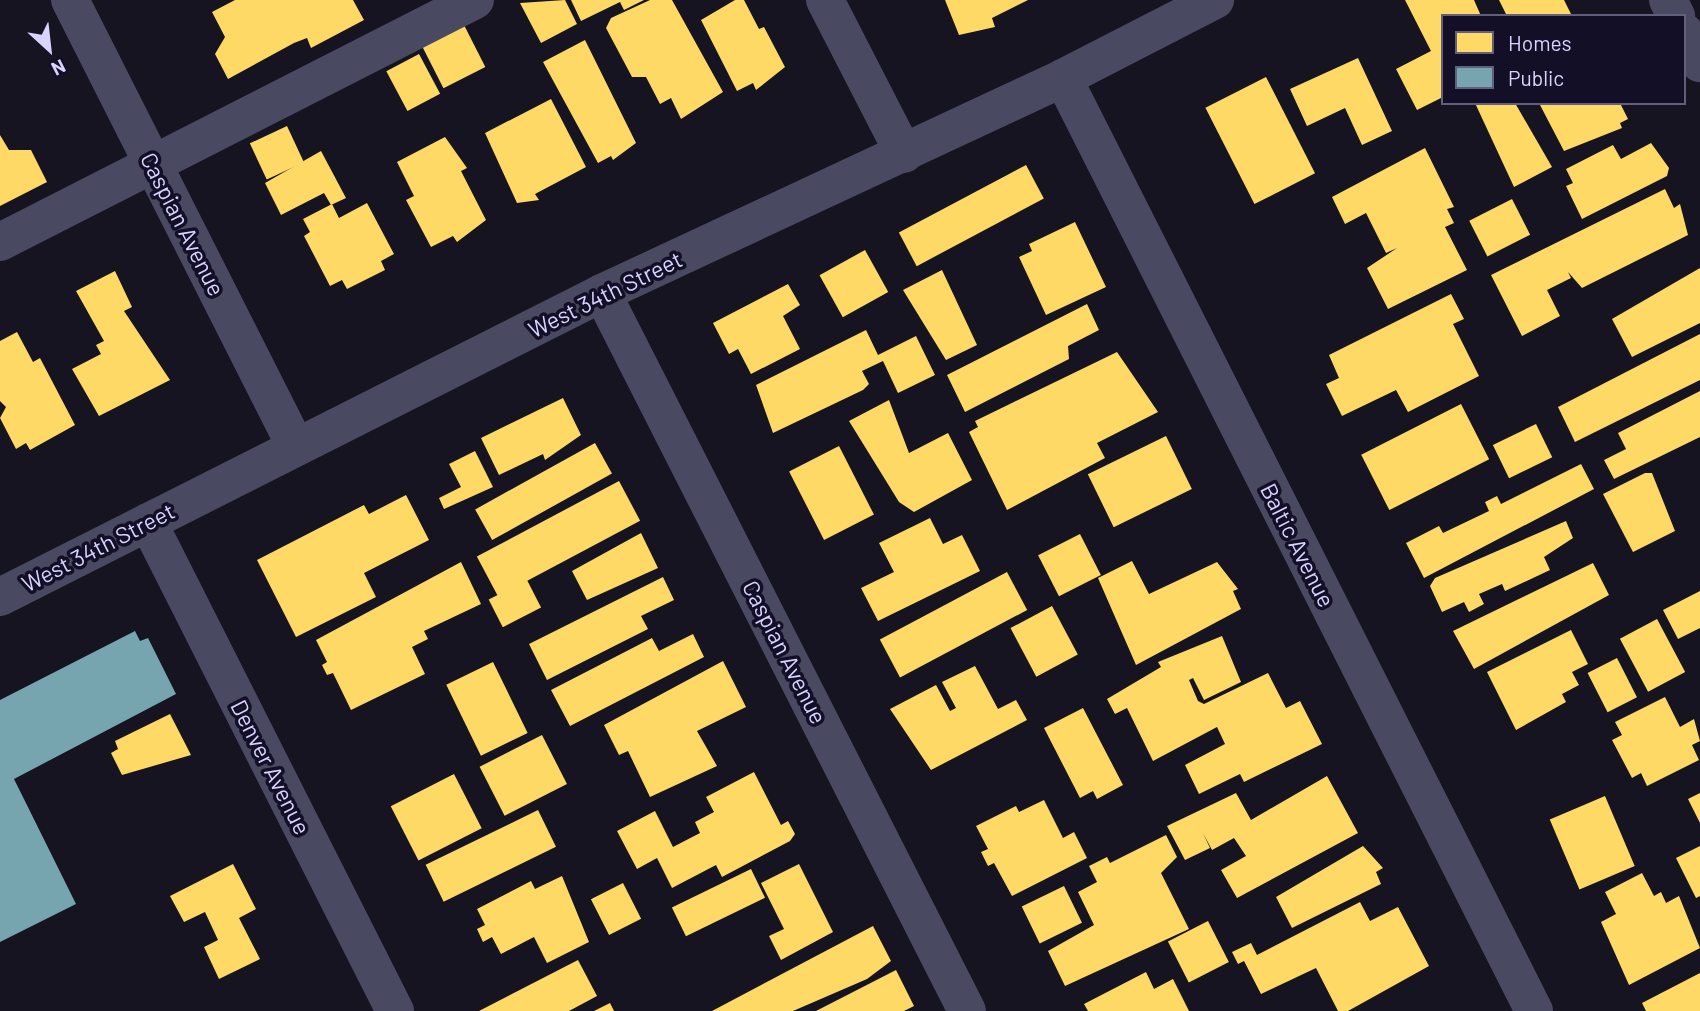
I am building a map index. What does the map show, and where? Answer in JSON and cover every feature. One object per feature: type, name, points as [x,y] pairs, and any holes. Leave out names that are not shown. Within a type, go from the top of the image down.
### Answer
[{"type":"street","name":"Caspian Avenue","points":[[70,0],[296,447]]},
{"type":"street","points":[[825,0],[904,154]]},
{"type":"street","name":"West 34th Street","points":[[0,597],[602,293],[904,154],[1063,78],[1215,0]]},
{"type":"street","points":[[0,242],[465,2]]},
{"type":"street","points":[[1686,36],[1700,63]]},
{"type":"street","name":"Baltic Avenue","points":[[1063,78],[1534,1011]]},
{"type":"street","name":"Caspian Avenue","points":[[602,293],[967,1011]]},
{"type":"street","name":"Denver Avenue","points":[[148,522],[395,1011]]},
{"type":"building: Homes","points":[[235,0],[353,0],[364,20],[311,48],[307,38],[294,43],[228,79],[215,54],[225,37],[212,12]]},
{"type":"building: Homes","points":[[565,0],[577,24],[541,43],[520,3]]},
{"type":"building: Homes","points":[[571,0],[644,0],[624,10],[620,2],[581,21]]},
{"type":"building: Homes","points":[[650,0],[672,0],[723,92],[681,119],[671,98],[660,104],[646,77],[632,77],[606,28],[611,18]]},
{"type":"building: Homes","points":[[735,0],[744,0],[759,29],[764,27],[785,67],[756,90],[753,83],[737,91],[701,20]]},
{"type":"building: Homes","points":[[945,0],[1028,0],[992,18],[995,27],[959,35]]},
{"type":"building: Homes","points":[[1405,0],[1474,0],[1480,14],[1441,14],[1441,98],[1417,110],[1396,69],[1431,51]]},
{"type":"building: Homes","points":[[1499,0],[1564,0],[1571,14],[1506,14]]},
{"type":"building: Homes","points":[[464,25],[485,67],[443,88],[422,46]]},
{"type":"building: Homes","points":[[585,40],[636,143],[613,160],[611,156],[598,163],[543,62]]},
{"type":"building: Homes","points":[[419,54],[440,94],[407,111],[386,71]]},
{"type":"building: Homes","points":[[1358,58],[1392,131],[1362,145],[1345,108],[1307,126],[1290,89]]},
{"type":"building: Homes","points":[[1266,77],[1315,173],[1254,204],[1205,108]]},
{"type":"building: Homes","points":[[551,99],[586,167],[535,194],[539,200],[517,203],[485,133]]},
{"type":"building: Homes","points":[[1476,105],[1516,105],[1552,167],[1514,187]]},
{"type":"building: Homes","points":[[1540,105],[1621,105],[1628,119],[1620,123],[1622,128],[1564,151]]},
{"type":"building: Homes","points":[[287,126],[304,162],[267,180],[250,143]]},
{"type":"building: Homes","points":[[0,135],[9,150],[31,150],[47,182],[0,206]]},
{"type":"building: Homes","points":[[445,137],[467,168],[461,171],[486,220],[457,242],[453,236],[431,247],[406,200],[414,196],[397,162]]},
{"type":"building: Homes","points":[[1651,143],[1669,168],[1667,176],[1582,219],[1566,186],[1573,183],[1566,169],[1613,145],[1621,159]]},
{"type":"building: Homes","points":[[1425,148],[1454,207],[1447,209],[1454,223],[1445,227],[1467,270],[1388,309],[1367,268],[1397,248],[1386,253],[1366,213],[1345,224],[1332,197]]},
{"type":"building: Homes","points":[[321,151],[346,198],[331,205],[324,193],[281,215],[265,183]]},
{"type":"building: Homes","points":[[1026,165],[1044,199],[917,266],[899,233]]},
{"type":"building: Homes","points":[[1665,189],[1674,208],[1680,204],[1688,235],[1582,288],[1568,272],[1571,278],[1547,290],[1560,316],[1522,336],[1491,275]]},
{"type":"building: Homes","points":[[1512,199],[1530,235],[1487,256],[1469,221]]},
{"type":"building: Homes","points":[[367,203],[394,254],[381,261],[385,270],[347,289],[342,280],[330,286],[304,236],[310,232],[303,219],[332,204],[339,218]]},
{"type":"building: Homes","points":[[1075,222],[1106,287],[1046,315],[1019,257],[1032,251],[1029,244]]},
{"type":"building: Homes","points":[[865,250],[888,292],[843,317],[820,275]]},
{"type":"building: Homes","points":[[1700,268],[1700,323],[1632,357],[1612,319]]},
{"type":"building: Homes","points":[[942,270],[977,345],[946,360],[903,290]]},
{"type":"building: Homes","points":[[115,271],[132,307],[124,311],[170,380],[99,416],[72,369],[101,354],[96,345],[104,341],[76,291]]},
{"type":"building: Homes","points":[[788,284],[800,305],[783,316],[800,349],[751,374],[738,349],[729,354],[713,323]]},
{"type":"building: Homes","points":[[1451,294],[1464,319],[1453,324],[1479,376],[1408,412],[1396,390],[1342,416],[1326,384],[1339,378],[1329,355]]},
{"type":"building: Homes","points":[[1087,304],[1099,330],[1068,346],[1069,359],[965,412],[947,375]]},
{"type":"building: Homes","points":[[866,330],[878,355],[916,336],[935,375],[898,393],[883,361],[862,371],[869,384],[863,390],[773,433],[756,385]]},
{"type":"building: Homes","points":[[17,332],[33,362],[40,358],[75,425],[30,450],[26,443],[16,449],[0,418],[6,407],[0,401],[0,341]]},
{"type":"building: Homes","points":[[1700,334],[1700,380],[1575,442],[1558,407]]},
{"type":"building: Homes","points":[[1117,352],[1158,412],[1097,443],[1105,458],[1007,510],[969,432],[978,427],[975,421]]},
{"type":"building: Homes","points":[[1700,391],[1700,437],[1614,479],[1604,460],[1626,449],[1618,433]]},
{"type":"building: Homes","points":[[563,398],[581,435],[545,460],[543,454],[499,475],[481,438]]},
{"type":"building: Homes","points":[[889,400],[909,453],[948,433],[972,480],[914,512],[899,502],[849,421]]},
{"type":"building: Homes","points":[[1461,404],[1489,459],[1389,510],[1361,455]]},
{"type":"building: Homes","points":[[1536,424],[1552,457],[1509,478],[1493,445]]},
{"type":"building: Homes","points":[[1166,436],[1192,489],[1114,527],[1088,474]]},
{"type":"building: Homes","points":[[595,443],[612,474],[492,540],[475,509]]},
{"type":"building: Homes","points":[[839,446],[874,515],[824,540],[789,471]]},
{"type":"building: Homes","points":[[475,451],[493,487],[444,509],[439,498],[461,487],[449,464]]},
{"type":"building: Homes","points":[[1581,464],[1594,489],[1424,578],[1406,543],[1439,526],[1443,533],[1489,511],[1485,502],[1497,496],[1501,504]]},
{"type":"building: Homes","points":[[1645,473],[1652,473],[1675,531],[1633,552],[1603,494]]},
{"type":"building: Homes","points":[[619,481],[640,521],[498,596],[477,557]]},
{"type":"building: Homes","points":[[406,495],[429,540],[364,573],[376,597],[296,637],[257,560],[364,505],[369,514]]},
{"type":"building: Homes","points":[[930,518],[943,544],[962,535],[980,571],[878,621],[861,588],[894,572],[879,543]]},
{"type":"building: Homes","points":[[1566,521],[1573,538],[1544,557],[1550,570],[1505,591],[1502,584],[1479,594],[1484,604],[1469,612],[1464,602],[1442,612],[1430,586],[1435,578]]},
{"type":"building: Homes","points":[[641,533],[658,568],[587,600],[572,571]]},
{"type":"building: Homes","points":[[1080,534],[1101,575],[1059,596],[1038,555]]},
{"type":"building: Homes","points":[[1132,561],[1149,594],[1217,562],[1238,589],[1233,591],[1241,609],[1136,665],[1098,578]]},
{"type":"building: Homes","points":[[461,562],[481,604],[424,631],[428,639],[412,647],[425,674],[351,710],[333,673],[327,675],[322,665],[327,662],[316,640]]},
{"type":"building: Homes","points":[[1593,563],[1609,595],[1474,669],[1453,631]]},
{"type":"building: Homes","points":[[1007,572],[1027,610],[900,678],[880,640]]},
{"type":"building: Homes","points":[[663,577],[674,600],[641,616],[648,629],[547,680],[529,644]]},
{"type":"building: Homes","points":[[527,580],[541,608],[503,627],[489,600]]},
{"type":"building: Homes","points":[[1700,591],[1700,628],[1678,639],[1663,610]]},
{"type":"building: Homes","points":[[1052,606],[1078,655],[1036,677],[1011,628]]},
{"type":"building: Homes","points":[[1657,619],[1685,672],[1648,692],[1620,639]]},
{"type":"building: Homes","points":[[1571,630],[1588,664],[1572,672],[1579,685],[1562,694],[1566,702],[1516,730],[1487,672]]},
{"type":"building: Homes","points":[[693,634],[704,657],[570,726],[551,690],[652,638],[659,651]]},
{"type":"building: Homes","points":[[1222,636],[1241,682],[1204,700],[1193,678],[1189,680],[1198,701],[1204,704],[1268,673],[1286,708],[1300,701],[1322,744],[1244,782],[1240,774],[1199,794],[1185,765],[1225,744],[1217,727],[1153,761],[1127,708],[1115,714],[1107,699],[1161,667],[1158,662]]},
{"type":"building: Homes","points":[[1617,658],[1637,697],[1608,712],[1588,673]]},
{"type":"building: Homes","points":[[723,661],[746,707],[697,731],[717,766],[650,797],[628,751],[619,755],[604,725]]},
{"type":"building: Homes","points":[[493,662],[528,733],[481,756],[446,685]]},
{"type":"building: Homes","points":[[975,666],[998,709],[1016,700],[1027,720],[931,770],[890,709],[936,685],[950,711],[956,708],[942,682]]},
{"type":"building: Homes","points":[[1665,697],[1680,727],[1694,719],[1700,741],[1692,745],[1699,760],[1647,786],[1641,773],[1632,778],[1612,740],[1622,735],[1615,722]]},
{"type":"building: Homes","points":[[1083,708],[1123,785],[1097,799],[1093,791],[1080,798],[1044,728]]},
{"type":"building: Homes","points":[[170,714],[191,755],[122,775],[111,753],[118,749],[115,741]]},
{"type":"building: Homes","points":[[542,735],[567,784],[505,816],[480,767]]},
{"type":"building: Homes","points":[[754,772],[781,825],[788,821],[795,834],[790,841],[722,877],[716,865],[672,888],[657,858],[637,869],[617,831],[655,811],[673,847],[700,833],[695,822],[714,812],[706,797]]},
{"type":"building: Homes","points":[[454,774],[482,828],[418,861],[391,806]]},
{"type":"building: Homes","points":[[1327,776],[1358,833],[1237,898],[1221,870],[1246,856],[1234,838],[1212,850],[1203,833],[1210,848],[1185,860],[1167,826],[1236,793],[1251,820]]},
{"type":"building: Homes","points":[[1700,793],[1700,823],[1688,799]]},
{"type":"building: Homes","points":[[1605,796],[1635,866],[1579,889],[1550,819]]},
{"type":"building: Homes","points":[[1044,800],[1063,838],[1074,832],[1087,858],[1012,896],[994,863],[988,866],[981,852],[988,849],[976,826],[1016,806],[1019,812]]},
{"type":"building: Homes","points":[[538,810],[556,847],[444,902],[426,865]]},
{"type":"building: Homes","points":[[1166,835],[1177,857],[1161,873],[1189,929],[1065,986],[1048,951],[1094,925],[1078,892],[1097,882],[1089,866],[1107,857],[1110,863]]},
{"type":"building: Homes","points":[[1363,846],[1383,868],[1376,872],[1381,884],[1292,928],[1276,897]]},
{"type":"building: Homes","points":[[1700,846],[1700,896],[1696,898],[1676,858]]},
{"type":"building: Homes","points":[[233,864],[256,909],[239,918],[260,959],[219,979],[204,947],[218,940],[205,912],[184,922],[170,896]]},
{"type":"building: Homes","points":[[799,864],[833,932],[781,960],[769,936],[784,929],[761,883]]},
{"type":"building: Homes","points":[[751,869],[765,898],[686,936],[672,908]]},
{"type":"building: Homes","points":[[1642,873],[1654,896],[1661,892],[1666,903],[1679,896],[1700,948],[1629,985],[1601,922],[1616,914],[1605,892]]},
{"type":"building: Homes","points":[[562,876],[589,942],[547,963],[534,937],[501,954],[492,937],[483,942],[477,929],[485,925],[477,909],[531,881],[535,889]]},
{"type":"building: Homes","points":[[623,883],[641,919],[609,935],[591,899]]},
{"type":"building: Homes","points":[[1064,886],[1082,923],[1040,943],[1022,907]]},
{"type":"building: Homes","points":[[1360,902],[1370,921],[1398,907],[1429,966],[1348,1011],[1338,1011],[1316,968],[1261,994],[1244,961],[1238,964],[1232,952],[1251,943],[1257,955]]},
{"type":"building: Homes","points":[[1208,921],[1229,962],[1189,982],[1168,941]]},
{"type":"building: Homes","points":[[873,926],[891,961],[867,979],[793,1011],[712,1011]]},
{"type":"building: Homes","points":[[578,960],[597,996],[569,1011],[479,1011]]},
{"type":"building: Homes","points":[[896,970],[914,1006],[904,1011],[816,1011]]},
{"type":"building: Homes","points":[[1146,972],[1154,989],[1173,979],[1189,1011],[1088,1011],[1084,1004]]},
{"type":"building: Homes","points":[[1700,973],[1700,1011],[1646,1011],[1642,1003]]},
{"type":"building: Homes","points":[[610,1003],[614,1011],[594,1011]]},
{"type":"building: Public","points":[[135,631],[140,641],[148,638],[176,694],[14,779],[76,904],[0,942],[0,700]]}]
